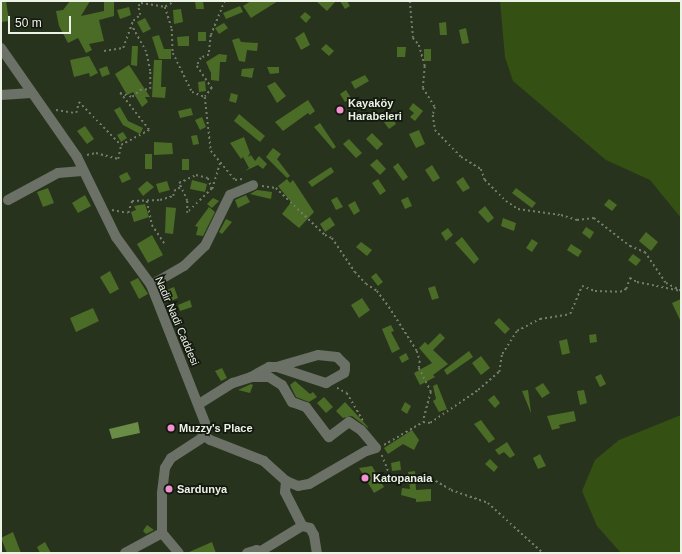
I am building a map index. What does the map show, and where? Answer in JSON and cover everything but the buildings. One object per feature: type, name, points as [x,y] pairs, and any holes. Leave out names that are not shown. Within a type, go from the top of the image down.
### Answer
[{"type":"street","name":"Nadir Nadi Caddesi","points":[[1,48],[77,157],[82,171],[103,209],[116,237],[151,285],[199,404],[205,423],[204,435]]},
{"type":"street","points":[[1,95],[32,93]]},
{"type":"street","points":[[8,200],[58,174],[82,171]]},
{"type":"street","points":[[151,285],[184,266],[205,246],[230,195],[253,185]]},
{"type":"street","points":[[199,404],[233,383],[250,377],[269,367],[277,367],[318,354],[337,357],[345,365],[345,369],[326,383],[277,367]]},
{"type":"street","points":[[179,553],[162,533],[162,494],[165,468],[171,458],[194,445],[204,435],[210,440],[264,461],[286,481],[298,486],[309,484],[366,451],[376,448],[361,430],[349,422],[329,437],[306,407],[292,402],[276,380],[269,377],[250,377]]},
{"type":"street","points":[[286,481],[285,492],[302,526]]},
{"type":"street","points":[[247,553],[261,552],[302,526],[310,528],[314,534],[317,553]]},
{"type":"street","points":[[125,553],[162,533]]},
{"type":"path","points":[[104,51],[123,48],[133,21],[140,16],[138,6],[141,2],[165,8],[176,1]]},
{"type":"path","points":[[225,1],[211,35],[210,55],[197,62],[197,66],[212,88],[205,97],[211,151],[235,180],[248,179],[253,185],[276,188],[325,235],[332,238],[355,272],[366,284],[377,291],[417,351],[420,362],[419,368],[431,392],[423,422]]},
{"type":"path","points":[[410,1],[413,38],[419,45],[425,66],[423,88],[435,107],[433,115],[435,130],[461,157],[481,169],[485,180],[506,201],[518,209],[561,215],[577,220],[594,218],[630,246],[645,252],[666,283],[681,291]]},
{"type":"path","points":[[165,8],[172,29],[173,53],[192,92],[205,97]]},
{"type":"path","points":[[77,157],[96,153],[118,159],[121,145],[149,130],[120,93],[132,98],[140,90],[150,89],[150,71],[146,52],[132,27]]},
{"type":"path","points":[[42,108],[76,113],[79,102],[121,145]]},
{"type":"path","points":[[212,189],[208,178],[196,175],[179,183],[187,201],[187,213],[212,189],[220,163]]},
{"type":"path","points":[[103,209],[128,213],[132,201],[147,201],[173,196],[174,191],[181,187]]},
{"type":"path","points":[[147,201],[152,225],[164,243]]},
{"type":"path","points":[[543,553],[488,503],[451,490],[427,476],[412,483],[392,481],[382,454],[376,448],[423,422],[430,423],[443,416],[499,372],[502,354],[522,326],[570,314],[582,286],[595,291],[620,292],[626,290],[630,278],[637,282],[681,291]]},
{"type":"path","points":[[326,383],[347,393],[364,418],[361,430]]},
{"type":"shaded area","points":[[500,1],[681,1],[681,218],[650,180],[606,160],[513,81],[505,57]]},
{"type":"shaded area","points":[[681,415],[681,553],[621,553],[597,526],[582,491],[595,460],[619,440]]},
{"type":"shaded area","points":[[138,422],[140,433],[112,439],[109,429]]},
{"type":"place","name":"Kayaköy Harabeleri","points":[[340,110]]},
{"type":"place","name":"Muzzy's Place","points":[[171,428]]},
{"type":"place","name":"Katopanaia","points":[[365,478]]},
{"type":"place","name":"Sardunya","points":[[169,489]]}]
